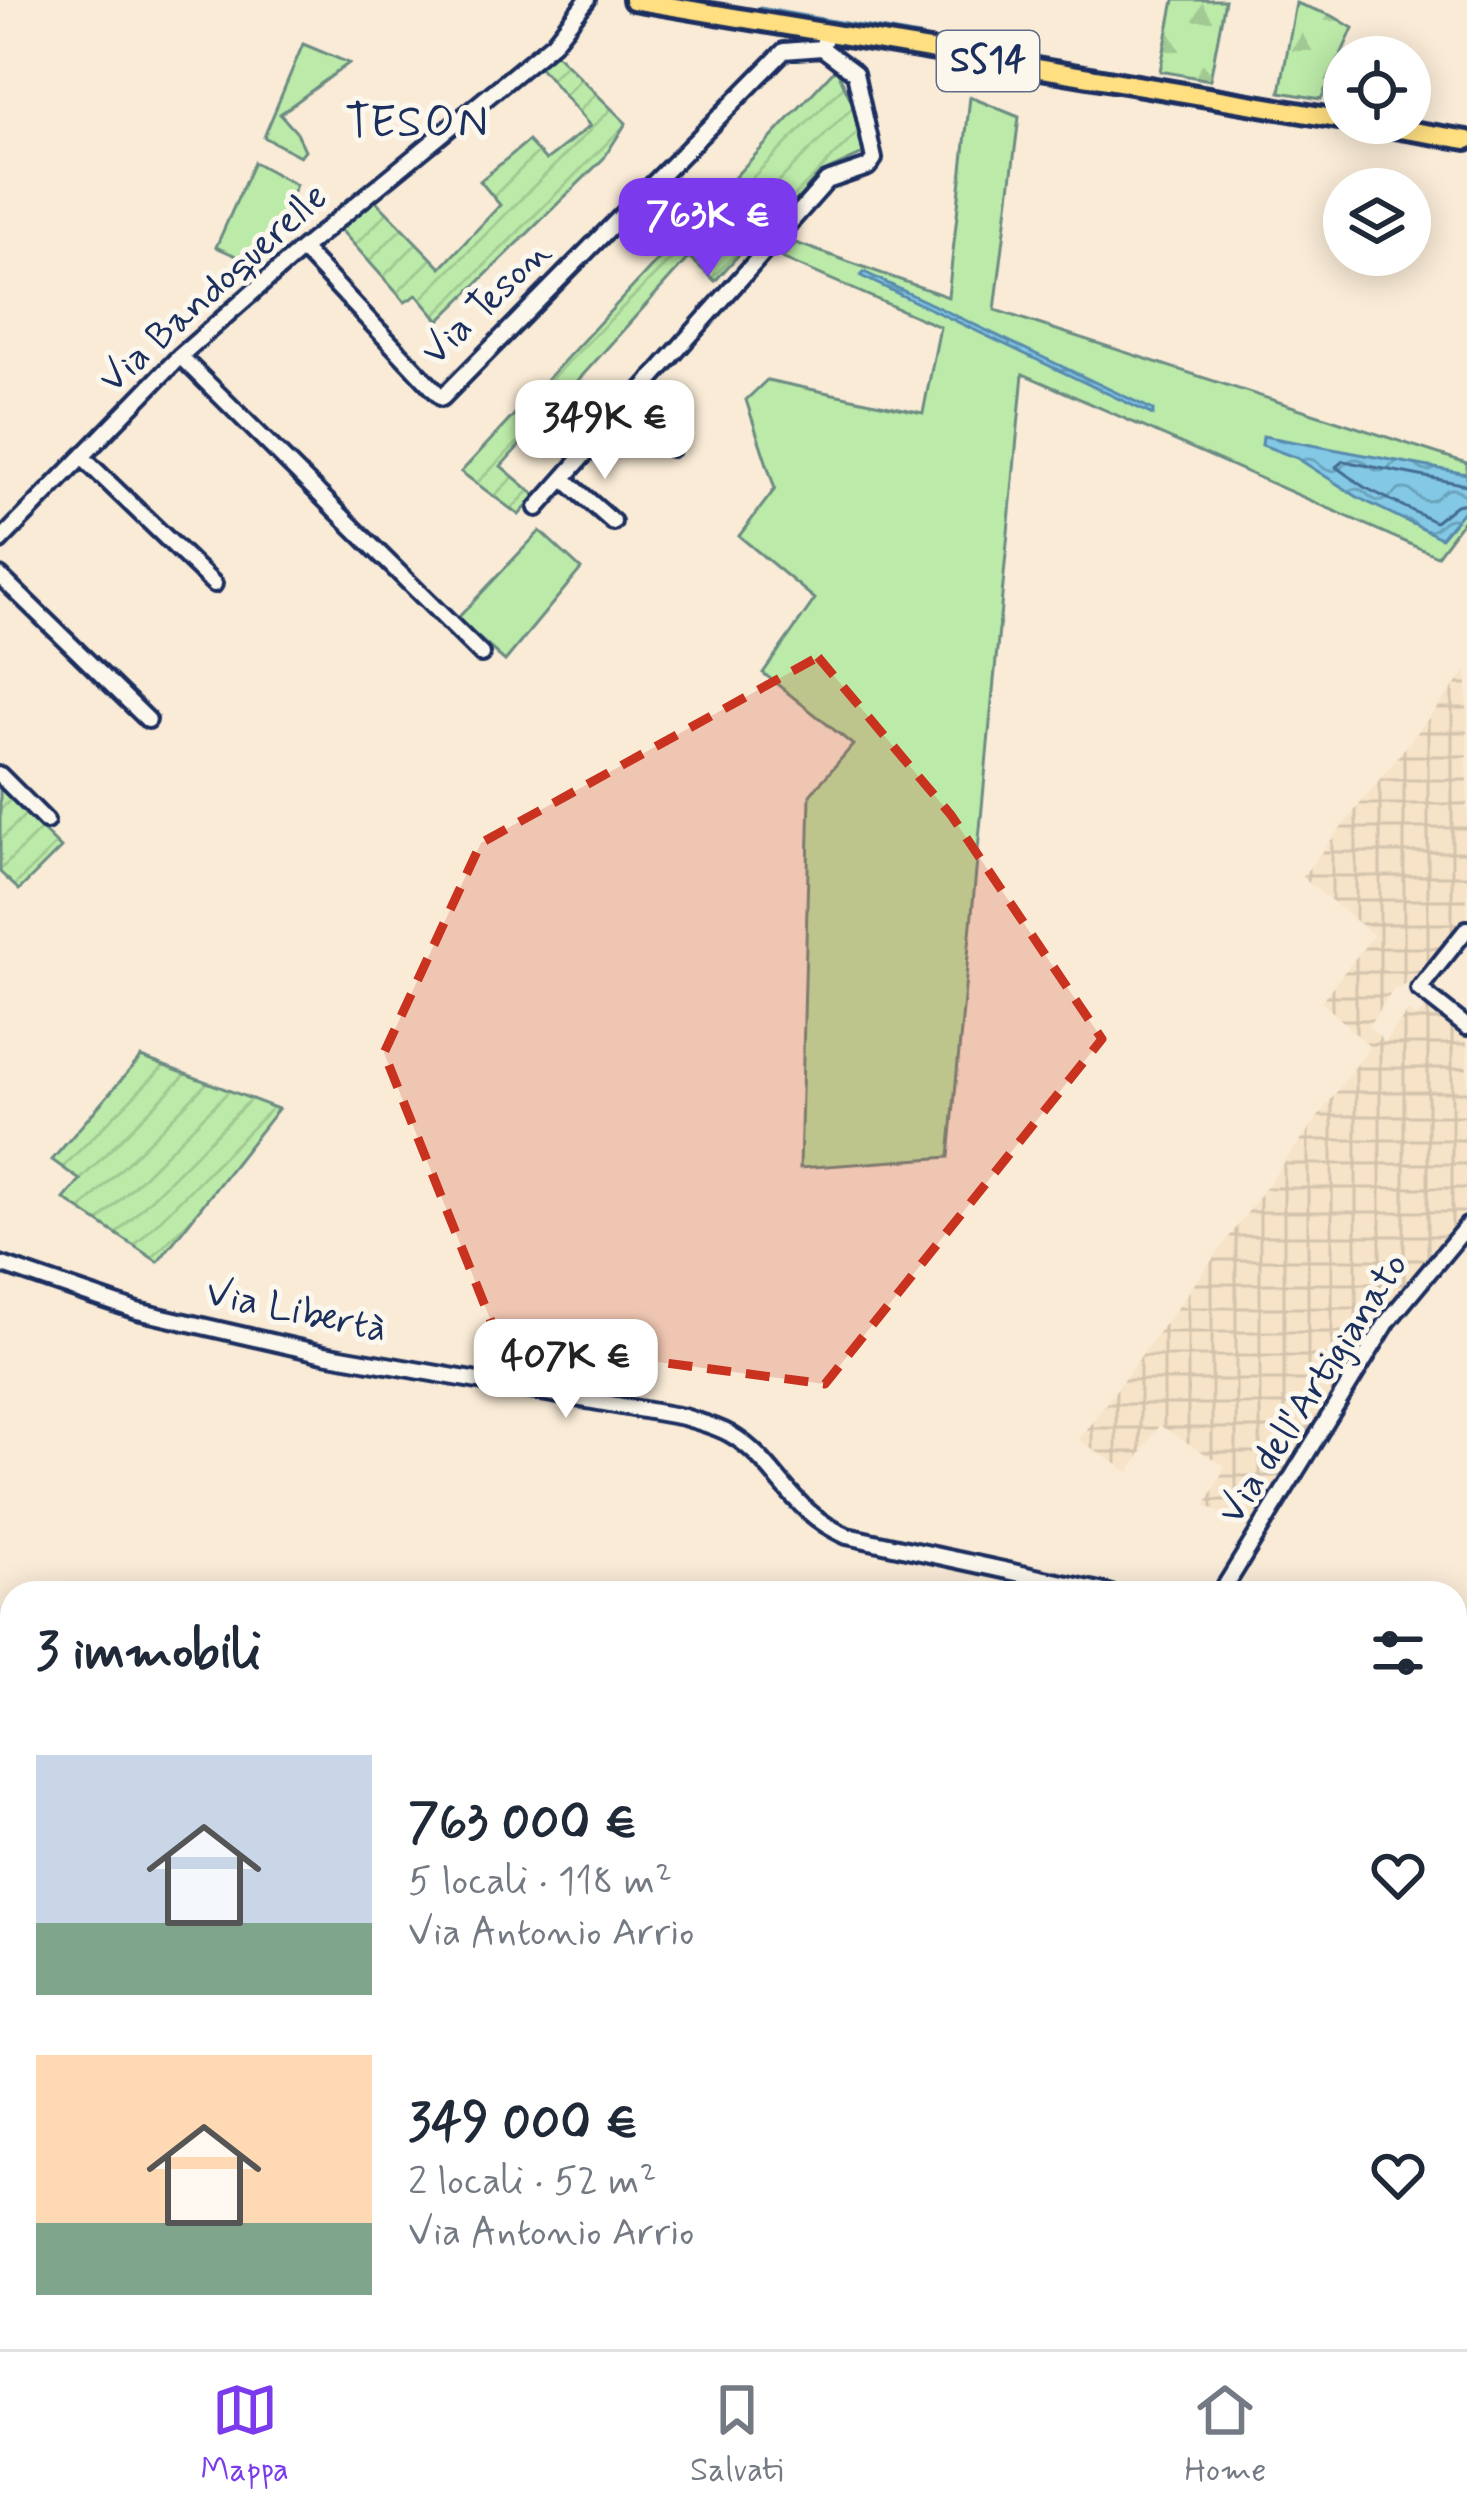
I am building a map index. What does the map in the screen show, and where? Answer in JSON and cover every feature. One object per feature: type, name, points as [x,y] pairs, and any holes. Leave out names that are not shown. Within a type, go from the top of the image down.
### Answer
[{"type":"main road","name":"SS14","points":[[632,0],[824,41],[1323,117]]},
{"type":"main road","points":[[1431,134],[1467,140]]},
{"type":"street","name":"Via Bandoquerelle","points":[[0,542],[180,356],[553,43],[587,0]]},
{"type":"street","name":"Via Teson","points":[[302,249],[442,398],[784,50],[824,41]]},
{"type":"street","points":[[537,508],[827,181],[868,167],[874,159],[855,73],[824,41]]},
{"type":"street","points":[[180,356],[481,654]]},
{"type":"street","points":[[627,407],[670,448]]},
{"type":"street","points":[[82,457],[214,584]]},
{"type":"street","points":[[564,478],[613,522]]},
{"type":"street","points":[[0,577],[148,720]]},
{"type":"street","points":[[0,776],[46,821]]},
{"type":"street","points":[[1467,928],[1419,989],[1467,1027]]},
{"type":"street","name":"Via dell'Artigianato","points":[[1228,1581],[1388,1321],[1467,1226]]},
{"type":"street","name":"Via Libertà","points":[[0,1264],[137,1311],[324,1354],[684,1417],[730,1434],[813,1520],[847,1536],[1054,1581]]},
{"type":"highlighted area","points":[[818,657],[951,815],[1102,1039],[825,1384],[499,1341],[384,1053],[481,843]]},
{"type":"shaded area","points":[[1467,670],[1467,918],[1420,980],[1394,989],[1368,1026],[1385,1042],[1408,1011],[1416,1017],[1428,1005],[1467,1035],[1467,1213],[1380,1319],[1251,1530],[1206,1505],[1225,1466],[1159,1425],[1129,1472],[1079,1440],[1370,1047],[1321,1001],[1374,935],[1302,877]]},
{"type":"green space","points":[[1174,0],[1225,0],[1210,80],[1160,71]]},
{"type":"green space","points":[[1296,3],[1353,28],[1349,36],[1323,36],[1321,99],[1280,92]]},
{"type":"green space","points":[[303,44],[349,63],[280,114],[297,133],[305,150],[300,156],[264,137]]},
{"type":"green space","points":[[554,52],[626,123],[604,158],[439,321],[417,295],[405,302],[340,229],[375,200],[441,268],[500,205],[480,181],[528,141],[546,160],[590,126],[538,65]]},
{"type":"green space","points":[[836,68],[852,102],[863,154],[819,174],[769,232],[763,228],[715,281],[689,257],[501,466],[536,496],[519,515],[461,472]]},
{"type":"green space","points":[[970,97],[1019,117],[995,310],[1467,463],[1467,516],[1437,556],[1023,374],[949,1157],[800,1168],[810,795],[853,745],[763,673],[815,599],[739,536],[775,489],[746,400],[767,380],[923,413],[940,327],[782,258],[796,243],[948,297]]},
{"type":"green space","points":[[254,162],[296,185],[261,267],[216,247]]},
{"type":"green space","points":[[540,531],[581,569],[505,661],[457,619]]},
{"type":"green space","points":[[0,788],[61,848],[19,890],[0,872]]},
{"type":"green space","points":[[141,1057],[278,1109],[158,1262],[64,1199],[80,1180],[52,1160]]},
{"type":"water","points":[[864,272],[1153,410],[1153,415],[861,276]]},
{"type":"water","points":[[1263,436],[1467,474],[1467,507],[1441,538],[1359,498],[1297,458],[1262,445]]},
{"type":"waterway","points":[[760,8],[919,36]]},
{"type":"waterway","points":[[937,40],[1319,106]]},
{"type":"waterway","points":[[1431,125],[1465,131]]},
{"type":"district","name":"TESON","points":[[418,123]]}]
